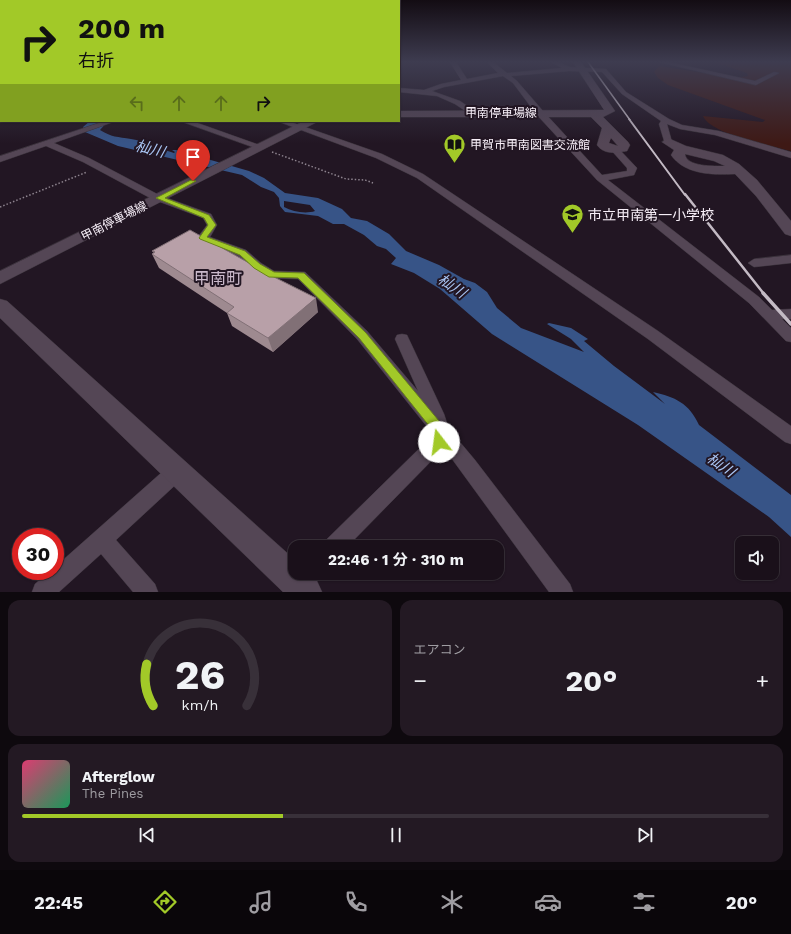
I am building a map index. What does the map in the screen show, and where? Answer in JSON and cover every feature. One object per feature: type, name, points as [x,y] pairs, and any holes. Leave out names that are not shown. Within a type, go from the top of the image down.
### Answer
[{"type":"street","points":[[400,90],[426,91],[463,104],[473,114]]},
{"type":"street","points":[[426,91],[431,90]]},
{"type":"street","points":[[521,90],[540,113],[600,178],[754,300],[791,337]]},
{"type":"street","points":[[596,90],[610,111],[598,114],[605,133],[616,144],[632,168],[631,173],[600,178]]},
{"type":"street","points":[[621,90],[666,121],[680,127],[716,133],[791,155]]},
{"type":"street","name":"甲南停車場線","points":[[400,114],[598,114]]},
{"type":"street","points":[[666,121],[663,124],[668,142],[682,149],[726,162],[737,170],[762,195],[791,231]]},
{"type":"street","points":[[0,159],[109,122]]},
{"type":"street","points":[[187,122],[258,149]]},
{"type":"street","points":[[284,122],[379,156],[420,176],[652,335],[791,436]]},
{"type":"street","name":"甲南停車場線","points":[[0,278],[311,122]]},
{"type":"street","points":[[46,143],[69,151],[150,195],[164,196],[206,216],[212,225],[203,238],[242,253],[257,266],[272,275],[301,275],[362,335],[474,472],[562,592]]},
{"type":"street","points":[[754,263],[791,259]]},
{"type":"street","points":[[0,306],[177,470],[303,582]]},
{"type":"street","points":[[770,315],[791,314]]},
{"type":"street","points":[[340,540],[434,449],[439,442],[440,431],[436,414],[402,339]]},
{"type":"street","points":[[42,592],[177,470]]},
{"type":"street","points":[[102,539],[147,592]]},
{"type":"path","points":[[258,149],[346,179],[365,180],[373,183]]},
{"type":"path","points":[[0,207],[100,167]]},
{"type":"shaded area","points":[[681,90],[791,90],[791,151],[729,134],[708,122],[703,116],[763,122],[765,120]]},
{"type":"water","name":"杣川","points":[[89,122],[107,122],[100,130],[111,135],[142,141],[174,153],[175,152],[172,150],[249,171],[264,178],[285,193],[318,198],[342,209],[351,218],[367,221],[389,234],[406,251],[475,283],[487,292],[497,308],[521,328],[584,352],[571,339],[547,324],[549,323],[571,328],[588,339],[584,341],[614,366],[665,404],[653,392],[668,396],[686,406],[691,411],[699,425],[791,495],[791,537],[769,517],[638,425],[492,334],[440,289],[414,273],[391,264],[396,258],[386,249],[377,246],[364,235],[344,224],[333,224],[318,216],[285,212],[280,206],[279,198],[274,192],[261,187],[242,175],[118,146],[85,132],[83,127]],"holes":[[[284,201],[310,205],[315,211],[300,212],[291,210],[284,207]]]},
{"type":"building","points":[[190,230],[274,277],[316,298],[268,338],[227,313],[234,307],[152,254],[155,252],[152,251]]},
{"type":"railway","points":[[608,90],[630,120]]},
{"type":"railway","points":[[629,119],[685,195]]},
{"type":"railway","points":[[685,194],[764,294]]},
{"type":"railway","points":[[763,293],[791,324]]},
{"type":"place","name":"甲賀市甲南図書交流館","points":[[454,164]]},
{"type":"place","name":"市立甲南第一小学校","points":[[572,234]]},
{"type":"district","name":"甲南町","points":[[218,278]]},
{"type":"route","points":[[193,181],[160,198],[206,216],[212,225],[203,238],[223,247],[242,253],[257,266],[272,275],[301,275],[362,335],[440,431],[439,442]]}]
